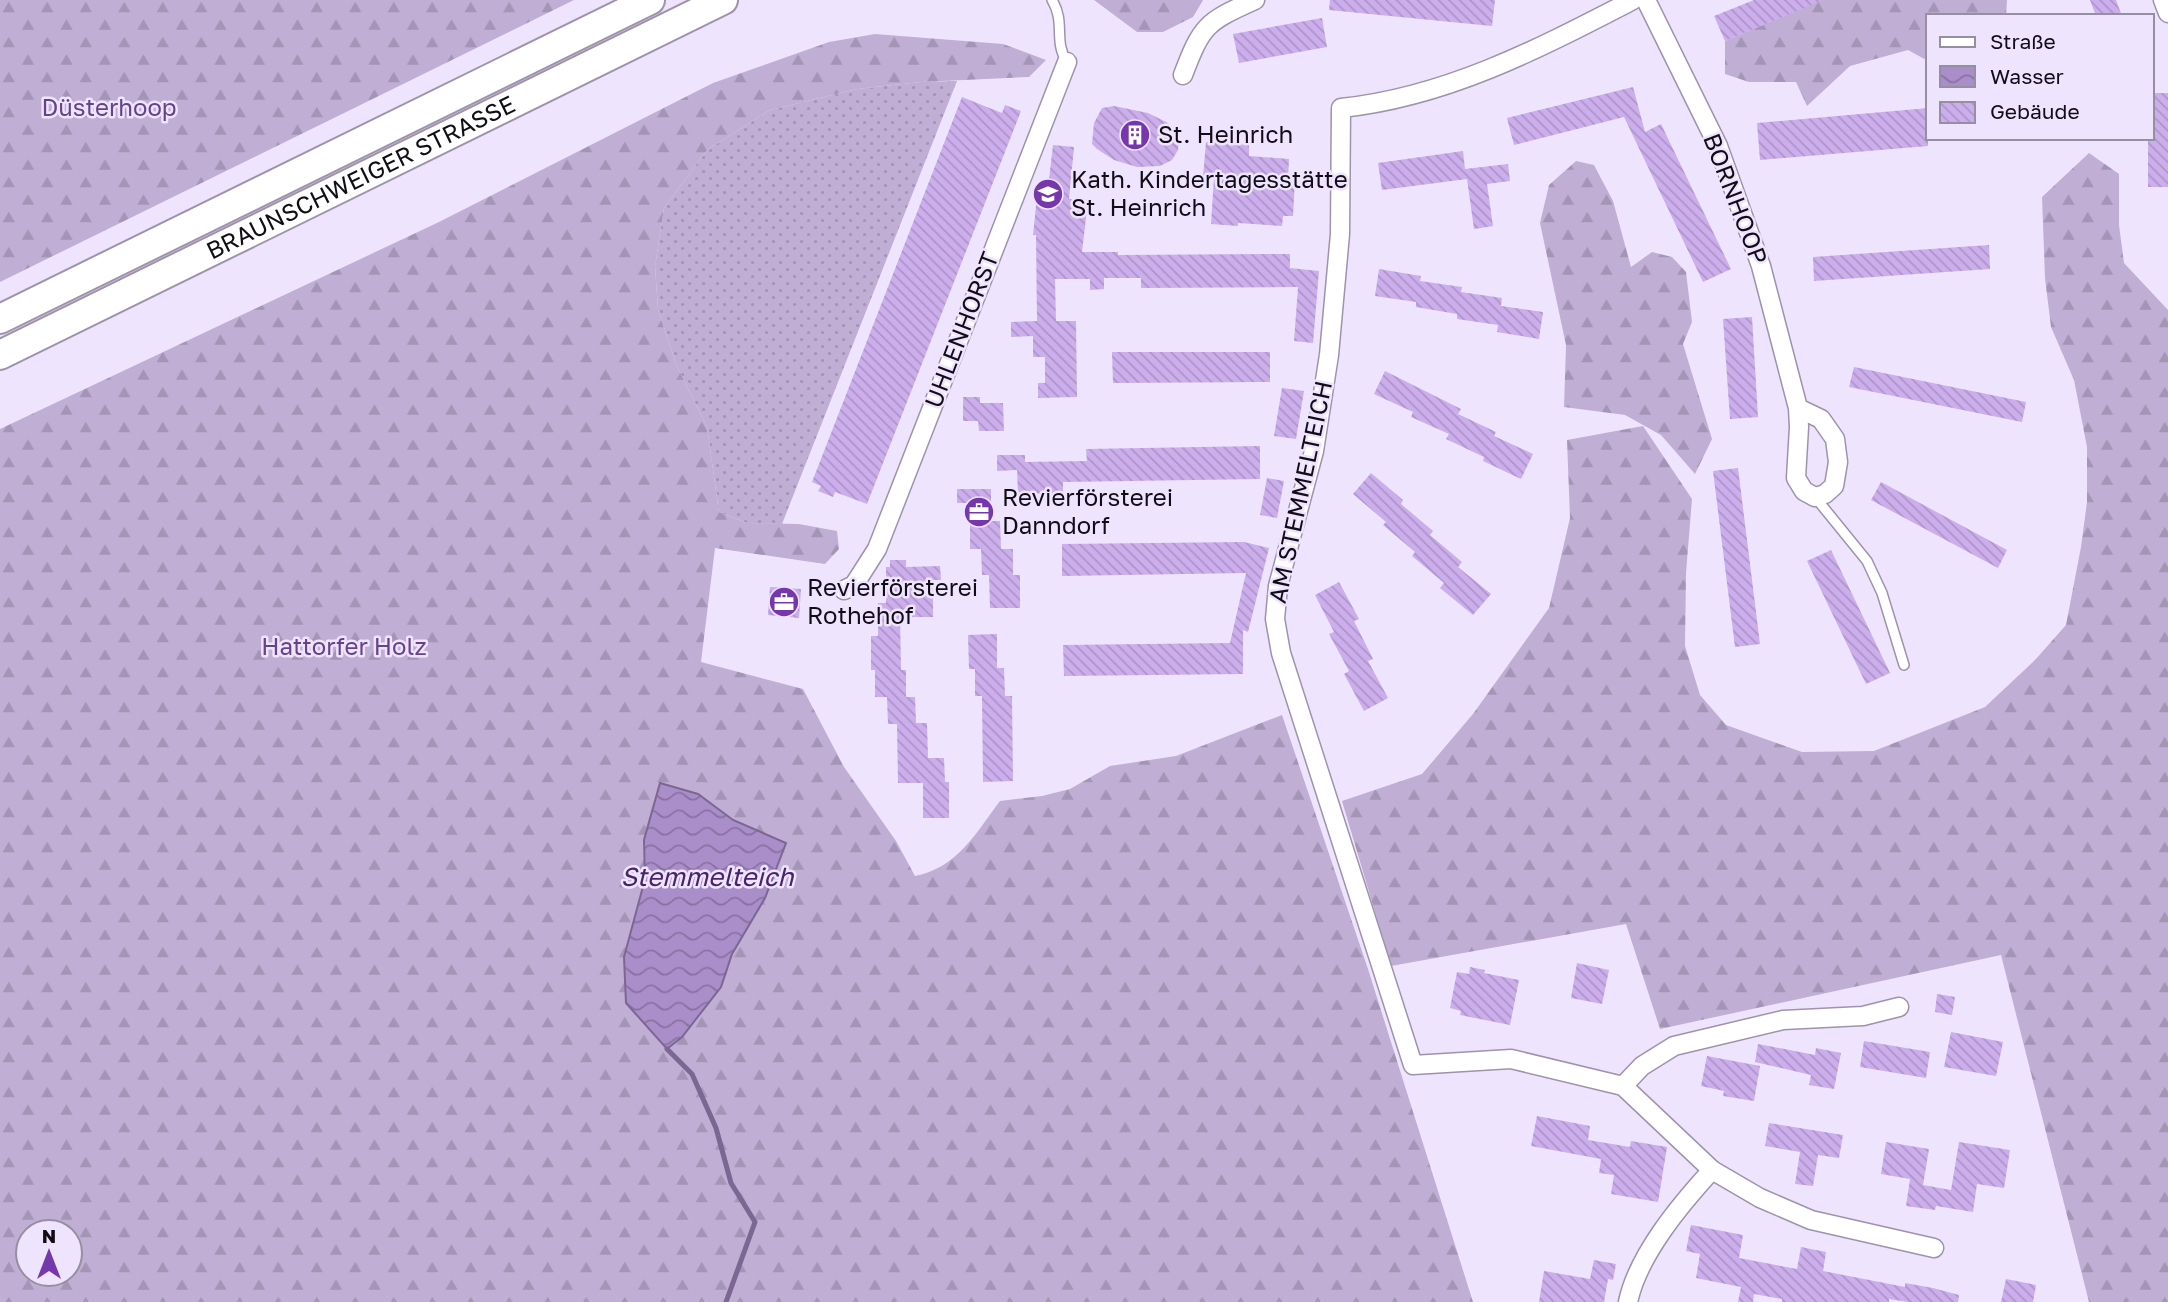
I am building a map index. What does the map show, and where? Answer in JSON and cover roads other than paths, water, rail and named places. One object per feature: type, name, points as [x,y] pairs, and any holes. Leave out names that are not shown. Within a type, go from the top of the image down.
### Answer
[{"type":"highway","name":"BRAUNSCHWEIGER STRASSE","points":[[0,318],[650,0]]},
{"type":"highway","name":"BRAUNSCHWEIGER STRASSE","points":[[0,355],[723,0]]},
{"type":"street","points":[[1183,75],[1197,38],[1212,21],[1255,0]]},
{"type":"street","name":"AM STEMMELTEICH","points":[[1623,1086],[1511,1059],[1413,1065],[1281,653],[1275,620],[1278,586],[1314,451],[1329,355],[1340,234],[1341,108],[1373,105],[1427,92],[1474,76],[1521,57],[1633,0]]},
{"type":"street","name":"BORNHOOP","points":[[1646,0],[1718,146],[1761,266],[1798,408],[1796,478],[1804,491],[1815,497]]},
{"type":"street","points":[[2163,0],[2168,13]]},
{"type":"street","name":"UHLENHORST","points":[[844,590],[854,584],[877,549],[1067,62]]},
{"type":"street","points":[[1798,408],[1821,419],[1835,439],[1838,462],[1834,486],[1825,494],[1815,497]]},
{"type":"street","points":[[1899,1007],[1863,1016],[1783,1020],[1674,1046],[1642,1066],[1623,1086],[1712,1170],[1760,1198],[1811,1220],[1934,1248]]},
{"type":"street","points":[[1628,1302],[1653,1245],[1678,1208],[1712,1170]]},
{"type":"lane","points":[[1052,0],[1060,20],[1060,52],[1067,62]]},
{"type":"lane","name":"BORNHOOP","points":[[1815,497],[1867,561],[1882,593],[1904,665]]},
{"type":"water","name":"Stemmelteich","points":[[660,783],[698,794],[733,820],[786,843],[765,898],[732,954],[721,987],[682,1037],[667,1049],[626,1003],[624,957],[645,879],[644,840]]},
{"type":"waterway","points":[[667,1049],[692,1074],[716,1128],[731,1183],[755,1222],[726,1302]]},
{"type":"place","name":"St. Heinrich","points":[[1135,135]]},
{"type":"place","name":"Kath. Kindertagesstätte St. Heinrich","points":[[1048,194]]},
{"type":"place","name":"Revierförsterei Danndorf","points":[[979,512]]},
{"type":"place","name":"Revierförsterei Rothehof","points":[[784,602]]},
{"type":"park label","name":"Düsterhoop","points":[[109,108]]},
{"type":"park label","name":"Hattorfer Holz","points":[[344,647]]}]
